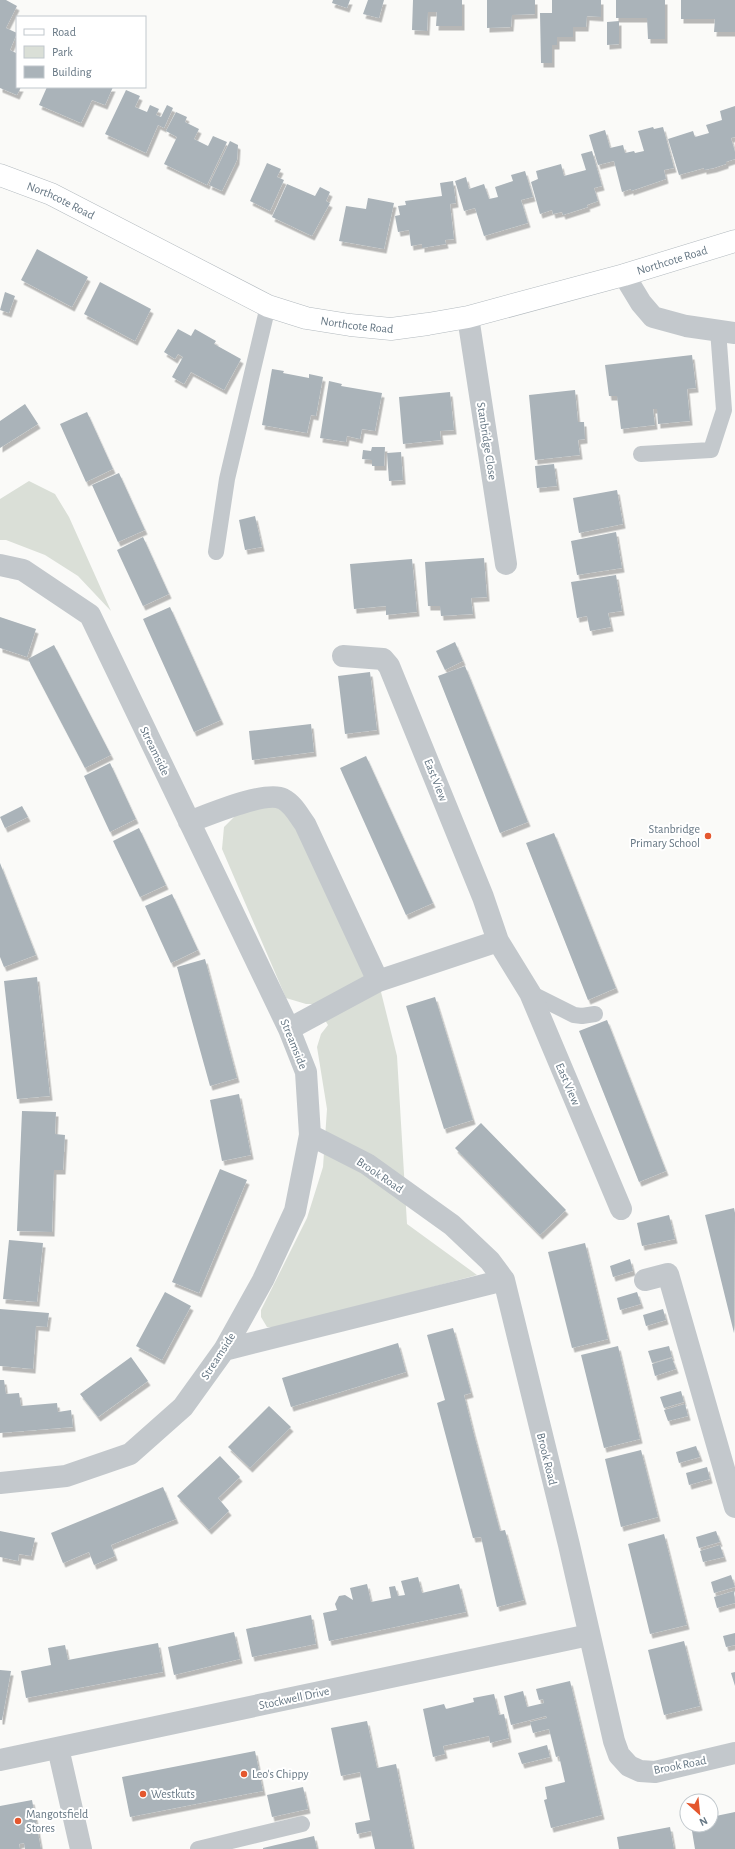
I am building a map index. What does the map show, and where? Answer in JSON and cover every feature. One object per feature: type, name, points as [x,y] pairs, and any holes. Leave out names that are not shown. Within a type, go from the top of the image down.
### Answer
[{"type":"street","name":"Northcote Road","points":[[0,174],[51,194],[268,306],[306,318],[350,326],[391,329],[468,317],[624,275],[735,241]]},
{"type":"street","points":[[624,275],[641,303],[653,317],[686,326],[726,331]]},
{"type":"street","name":"Stanbridge Close","points":[[468,317],[506,564]]},
{"type":"street","name":"Streamside","points":[[0,565],[23,570],[90,615],[289,1030],[306,1072],[310,1135],[295,1210],[263,1280],[224,1350],[183,1407],[130,1454],[66,1476],[0,1483]]},
{"type":"street","name":"East View","points":[[343,656],[383,659],[389,666],[483,897],[498,941],[530,993],[620,1210]]},
{"type":"street","points":[[189,822],[266,797],[283,798],[294,808],[305,824],[378,981]]},
{"type":"street","points":[[289,1030],[378,981],[498,941]]},
{"type":"street","name":"Brook Road","points":[[310,1135],[367,1164],[452,1225],[490,1261],[504,1280],[569,1546],[588,1635],[614,1741],[619,1755],[629,1766],[640,1771],[654,1772],[735,1753]]},
{"type":"street","points":[[645,1280],[668,1274],[735,1507]]},
{"type":"street","points":[[224,1350],[504,1280]]},
{"type":"street","name":"Stockwell Drive","points":[[0,1760],[588,1635]]},
{"type":"street","points":[[58,1748],[82,1849]]},
{"type":"lane","points":[[216,552],[227,480],[268,306]]},
{"type":"lane","points":[[641,454],[711,450],[724,410],[726,331]]},
{"type":"lane","points":[[530,993],[574,1015],[582,1016],[595,1014]]},
{"type":"lane","points":[[198,1849],[302,1824]]},
{"type":"green space","points":[[29,481],[55,494],[69,517],[111,611],[78,576],[45,555],[6,540],[0,540],[0,499]]},
{"type":"green space","points":[[263,804],[285,810],[315,841],[381,992],[397,1056],[407,1224],[477,1275],[280,1328],[267,1327],[261,1317],[261,1310],[307,1218],[323,1167],[327,1109],[317,1047],[321,1034],[328,1025],[315,1004],[306,1004],[286,998],[222,849],[224,827],[237,814]]},
{"type":"building","points":[[0,0],[6,0],[17,6],[6,28],[16,33],[10,50],[16,53],[16,88],[20,88],[17,95],[0,88]]},
{"type":"building","points":[[333,0],[350,0],[347,8],[332,3]]},
{"type":"building","points":[[368,0],[384,0],[379,18],[363,14]]},
{"type":"building","points":[[413,0],[462,0],[462,26],[436,26],[437,12],[428,12],[427,31],[412,30]]},
{"type":"building","points":[[487,0],[535,0],[535,14],[512,15],[511,27],[487,28]]},
{"type":"building","points":[[552,0],[601,0],[601,17],[587,16],[586,27],[573,27],[573,37],[557,37],[557,45],[552,45],[552,63],[541,63],[540,13],[552,13]]},
{"type":"building","points":[[616,0],[665,0],[665,39],[648,39],[647,18],[616,18]]},
{"type":"building","points":[[681,0],[735,0],[735,32],[714,32],[715,19],[681,19]]},
{"type":"building","points":[[619,21],[619,44],[607,45],[607,22]]},
{"type":"building","points":[[47,88],[113,88],[105,105],[92,100],[81,123],[39,105]]},
{"type":"building","points":[[126,90],[140,96],[135,107],[147,112],[150,105],[159,109],[156,115],[161,117],[167,105],[173,108],[164,128],[158,125],[146,153],[105,134]]},
{"type":"building","points":[[735,106],[735,137],[731,138],[735,152],[735,159],[714,168],[704,170],[704,168],[679,175],[668,139],[693,131],[695,137],[709,133],[706,125],[722,120],[720,111]]},
{"type":"building","points":[[176,112],[187,117],[185,122],[199,129],[194,139],[208,146],[213,136],[227,142],[207,185],[164,164],[177,137],[166,131]]},
{"type":"building","points":[[653,127],[654,129],[663,127],[674,168],[664,170],[666,179],[631,191],[631,189],[622,192],[614,161],[598,165],[589,135],[605,130],[610,148],[623,145],[625,153],[634,151],[635,153],[644,151],[638,131]]},
{"type":"building","points":[[230,141],[238,145],[237,160],[222,191],[209,185]]},
{"type":"building","points":[[592,151],[602,186],[594,188],[598,201],[587,205],[588,207],[563,215],[562,212],[553,214],[552,210],[540,214],[531,182],[538,179],[536,171],[561,164],[564,176],[586,170],[581,154]]},
{"type":"building","points":[[267,163],[281,169],[277,177],[284,180],[270,211],[250,201]]},
{"type":"building","points":[[525,171],[533,197],[521,200],[528,223],[484,236],[475,208],[464,211],[455,181],[466,177],[469,189],[484,184],[489,199],[498,197],[495,187],[513,181],[511,175]]},
{"type":"building","points":[[453,181],[456,203],[450,204],[454,239],[445,240],[446,244],[422,248],[422,244],[411,246],[409,230],[398,232],[395,216],[400,215],[398,206],[406,205],[405,201],[442,196],[440,183]]},
{"type":"building","points":[[287,184],[315,196],[320,187],[330,192],[326,201],[330,203],[312,236],[272,217]]},
{"type":"building","points":[[368,198],[394,203],[384,249],[339,241],[346,206],[366,209]]},
{"type":"building","points":[[37,249],[88,277],[72,307],[21,280]]},
{"type":"building","points":[[100,282],[151,309],[135,341],[84,314]]},
{"type":"building","points":[[5,292],[15,296],[9,313],[0,310]]},
{"type":"building","points":[[178,329],[191,336],[195,329],[216,341],[214,344],[241,359],[224,390],[191,372],[184,384],[172,377],[183,357],[178,354],[175,359],[164,352]]},
{"type":"building","points":[[692,355],[696,388],[687,389],[690,421],[658,424],[657,409],[653,409],[655,425],[621,429],[617,396],[609,396],[605,365]]},
{"type":"building","points":[[272,369],[284,371],[283,373],[309,378],[309,374],[323,377],[316,416],[311,415],[307,433],[262,425]]},
{"type":"building","points":[[329,381],[342,384],[341,386],[382,393],[375,431],[362,429],[360,439],[347,436],[346,442],[320,438]]},
{"type":"building","points":[[575,390],[578,422],[584,422],[585,439],[578,440],[580,455],[535,460],[529,395]]},
{"type":"building","points":[[450,392],[454,430],[440,431],[441,440],[403,444],[399,397]]},
{"type":"building","points":[[25,404],[38,424],[0,448],[0,421]]},
{"type":"building","points":[[87,412],[113,469],[86,482],[60,424]]},
{"type":"building","points":[[372,447],[385,447],[384,466],[372,466],[372,460],[362,459],[363,450],[371,451]]},
{"type":"building","points":[[401,452],[403,480],[389,481],[387,453]]},
{"type":"building","points":[[554,464],[557,486],[537,488],[535,466]]},
{"type":"building","points":[[119,473],[145,530],[118,542],[92,485]]},
{"type":"building","points":[[617,490],[623,524],[579,533],[573,498]]},
{"type":"building","points":[[255,516],[262,547],[245,550],[239,520]]},
{"type":"building","points":[[616,532],[622,568],[577,575],[571,541]]},
{"type":"building","points":[[143,537],[169,594],[143,606],[117,550]]},
{"type":"building","points":[[484,558],[487,597],[471,598],[473,614],[441,616],[440,606],[428,606],[425,562]]},
{"type":"building","points":[[412,559],[417,612],[386,615],[386,606],[354,609],[350,564]]},
{"type":"building","points":[[616,575],[622,611],[608,613],[611,627],[590,631],[587,616],[577,618],[571,582]]},
{"type":"building","points":[[170,607],[221,720],[194,732],[143,619]]},
{"type":"building","points":[[0,617],[36,629],[27,657],[0,648]]},
{"type":"building","points":[[455,642],[463,661],[445,670],[436,651]]},
{"type":"building","points":[[54,645],[111,755],[85,768],[28,659]]},
{"type":"building","points":[[465,666],[528,822],[500,833],[438,676]]},
{"type":"building","points":[[370,672],[377,730],[345,734],[338,676]]},
{"type":"building","points":[[311,724],[314,752],[252,760],[249,731]]},
{"type":"building","points":[[366,756],[433,903],[406,915],[340,768]]},
{"type":"building","points":[[110,763],[136,819],[110,832],[84,776]]},
{"type":"building","points":[[22,806],[28,817],[5,828],[0,817]]},
{"type":"building","points":[[139,828],[166,885],[140,897],[113,841]]},
{"type":"building","points":[[554,833],[616,988],[588,1000],[526,843]]},
{"type":"building","points":[[0,863],[36,955],[4,967],[0,957]]},
{"type":"building","points":[[172,894],[198,950],[171,963],[145,906]]},
{"type":"building","points":[[205,959],[237,1078],[210,1086],[177,967]]},
{"type":"building","points":[[37,977],[50,1096],[17,1099],[4,981]]},
{"type":"building","points":[[435,997],[473,1120],[444,1129],[406,1006]]},
{"type":"building","points":[[607,1020],[666,1171],[639,1182],[579,1031]]},
{"type":"building","points":[[239,1094],[251,1155],[222,1161],[210,1100]]},
{"type":"building","points":[[22,1111],[56,1112],[55,1134],[65,1135],[63,1170],[54,1170],[52,1232],[17,1231]]},
{"type":"building","points":[[481,1123],[566,1210],[540,1235],[455,1148]]},
{"type":"building","points":[[220,1169],[247,1180],[199,1293],[172,1282]]},
{"type":"building","points":[[734,1208],[735,1213],[734,1333],[705,1215]]},
{"type":"building","points":[[669,1215],[675,1239],[642,1246],[637,1223]]},
{"type":"building","points":[[9,1240],[43,1243],[37,1302],[3,1299]]},
{"type":"building","points":[[585,1243],[608,1339],[572,1348],[548,1252]]},
{"type":"building","points":[[630,1259],[633,1271],[613,1277],[610,1266]]},
{"type":"building","points":[[165,1292],[191,1306],[162,1360],[136,1346]]},
{"type":"building","points":[[637,1292],[641,1304],[620,1310],[617,1298]]},
{"type":"building","points":[[0,1309],[49,1313],[47,1327],[36,1326],[33,1369],[0,1366]]},
{"type":"building","points":[[663,1309],[666,1320],[646,1326],[643,1315]]},
{"type":"building","points":[[453,1328],[471,1393],[464,1395],[473,1431],[500,1531],[505,1530],[524,1600],[497,1607],[481,1537],[473,1538],[437,1403],[445,1400],[427,1335]]},
{"type":"building","points":[[398,1343],[406,1372],[291,1407],[282,1378]]},
{"type":"building","points":[[618,1346],[640,1439],[604,1448],[581,1355]]},
{"type":"building","points":[[669,1346],[672,1357],[652,1363],[648,1351]]},
{"type":"building","points":[[131,1357],[148,1381],[98,1417],[80,1394]]},
{"type":"building","points":[[672,1358],[676,1369],[655,1376],[652,1364]]},
{"type":"building","points":[[0,1380],[4,1380],[6,1394],[19,1393],[21,1406],[57,1403],[58,1412],[71,1410],[73,1427],[0,1433]]},
{"type":"building","points":[[681,1391],[684,1402],[664,1408],[660,1397]]},
{"type":"building","points":[[685,1404],[688,1416],[668,1421],[664,1410]]},
{"type":"building","points":[[269,1406],[291,1427],[250,1468],[228,1447]]},
{"type":"building","points":[[696,1446],[700,1457],[679,1463],[676,1452]]},
{"type":"building","points":[[641,1450],[658,1517],[621,1527],[605,1459]]},
{"type":"building","points":[[220,1456],[240,1477],[218,1498],[229,1511],[209,1530],[177,1496]]},
{"type":"building","points":[[707,1467],[710,1479],[689,1485],[686,1473]]},
{"type":"building","points":[[163,1487],[176,1519],[111,1545],[115,1556],[94,1565],[89,1552],[63,1563],[51,1533]]},
{"type":"building","points":[[0,1531],[35,1538],[31,1556],[19,1554],[18,1561],[0,1557]]},
{"type":"building","points":[[716,1531],[720,1542],[699,1548],[696,1537]]},
{"type":"building","points":[[664,1534],[687,1625],[650,1634],[628,1544]]},
{"type":"building","points":[[720,1545],[724,1557],[703,1562],[700,1551]]},
{"type":"building","points":[[731,1575],[735,1587],[714,1593],[711,1582]]},
{"type":"building","points":[[418,1577],[422,1593],[459,1584],[466,1612],[329,1641],[323,1613],[337,1610],[335,1604],[339,1596],[345,1595],[353,1600],[350,1588],[367,1584],[371,1602],[391,1598],[389,1587],[395,1586],[398,1596],[405,1595],[401,1581]]},
{"type":"building","points":[[734,1591],[735,1603],[717,1608],[714,1597]]},
{"type":"building","points":[[311,1615],[316,1644],[252,1657],[246,1629]]},
{"type":"building","points":[[234,1632],[240,1659],[174,1675],[168,1647]]},
{"type":"building","points":[[735,1633],[735,1645],[726,1647],[723,1636]]},
{"type":"building","points":[[684,1641],[700,1706],[664,1715],[648,1650]]},
{"type":"building","points":[[158,1643],[163,1672],[26,1698],[21,1671],[51,1665],[48,1648],[65,1645],[68,1660]]},
{"type":"building","points":[[0,1670],[11,1671],[2,1720],[0,1720]]},
{"type":"building","points":[[735,1672],[735,1686],[731,1673]]},
{"type":"building","points":[[570,1681],[602,1815],[551,1828],[544,1800],[547,1799],[545,1787],[565,1782],[559,1756],[556,1757],[549,1729],[533,1733],[530,1722],[547,1718],[546,1716],[511,1725],[504,1696],[523,1691],[527,1707],[544,1703],[543,1699],[539,1700],[536,1689]]},
{"type":"building","points":[[494,1694],[499,1715],[504,1714],[509,1738],[490,1743],[489,1736],[443,1746],[445,1754],[433,1757],[423,1709],[444,1704],[446,1709],[474,1702],[473,1698]]},
{"type":"building","points":[[367,1721],[377,1768],[396,1764],[413,1849],[375,1849],[371,1831],[357,1834],[355,1823],[370,1820],[360,1772],[341,1776],[331,1728]]},
{"type":"building","points":[[547,1745],[550,1757],[522,1764],[518,1753]]},
{"type":"building","points":[[255,1751],[263,1791],[130,1817],[122,1777]]},
{"type":"building","points":[[303,1787],[308,1809],[272,1817],[267,1795]]},
{"type":"building","name":"Mangotsfield Stores","points":[[32,1800],[41,1849],[25,1849],[24,1843],[19,1844],[20,1849],[0,1849],[0,1806]]},
{"type":"building","points":[[735,1812],[735,1849],[695,1849],[692,1833],[719,1833],[719,1815]]},
{"type":"building","points":[[670,1827],[674,1849],[619,1849],[617,1837]]},
{"type":"building","points":[[314,1836],[317,1849],[263,1849],[263,1848]]},
{"type":"place","name":"Stanbridge Primary School","points":[[708,836]]},
{"type":"place","name":"Leo's Chippy","points":[[244,1774]]},
{"type":"place","name":"Westkuts","points":[[143,1794]]},
{"type":"place","name":"Mangotsfield Stores","points":[[18,1821]]}]
